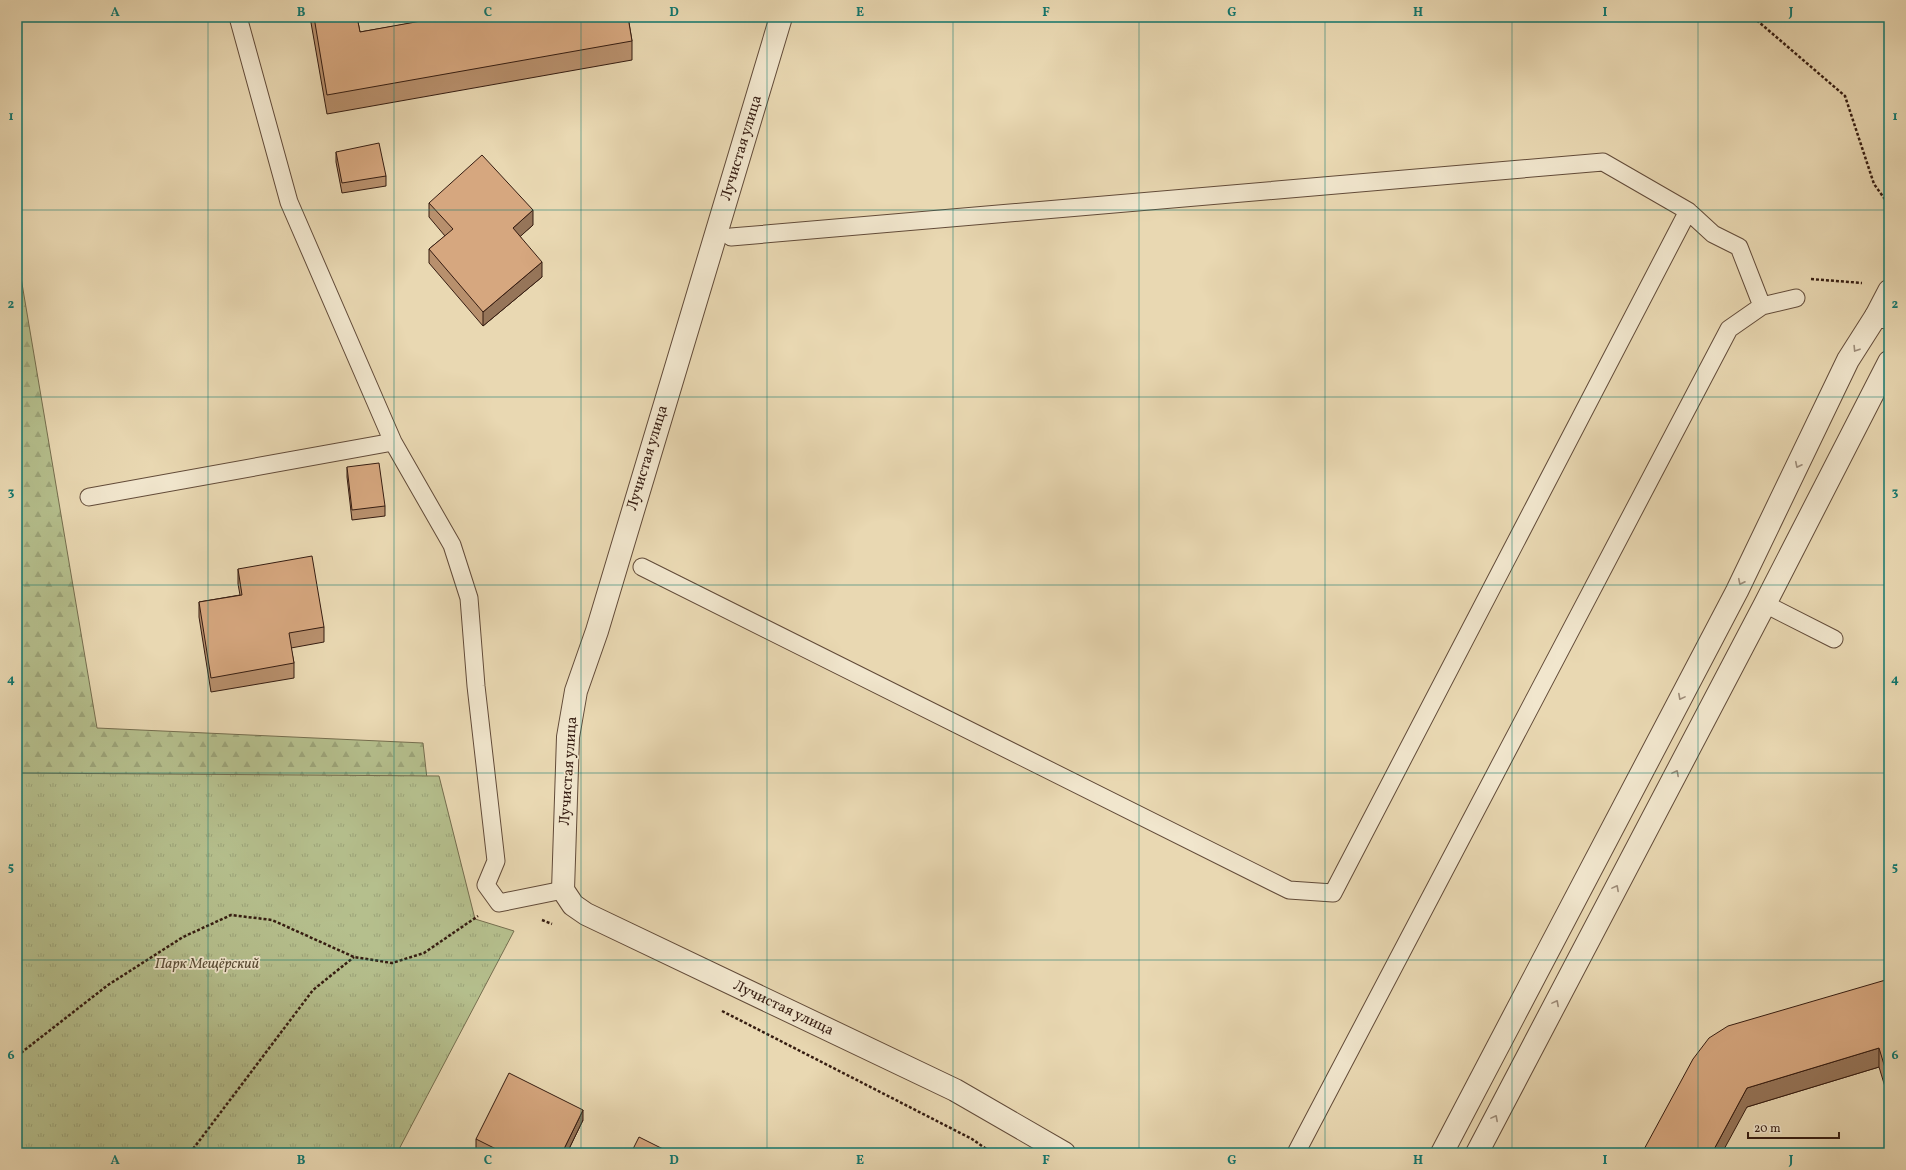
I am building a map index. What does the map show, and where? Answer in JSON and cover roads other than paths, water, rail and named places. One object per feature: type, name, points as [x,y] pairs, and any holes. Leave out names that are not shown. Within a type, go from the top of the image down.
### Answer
[{"type":"street","name":"Лучистая улица","points":[[781,17],[601,616],[576,691],[568,737],[563,890],[573,905],[586,914],[955,1090],[1064,1153]]},
{"type":"street","points":[[1442,1153],[1733,598],[1848,360],[1883,317],[1889,292]]},
{"type":"street","points":[[1477,1153],[1765,604],[1889,362]]},
{"type":"lane","points":[[238,17],[289,202],[393,442],[452,546],[469,598],[476,686],[496,861],[486,885],[499,903],[563,890]]},
{"type":"lane","points":[[731,237],[1602,162],[1688,210],[1713,234],[1739,247],[1762,306]]},
{"type":"lane","points":[[642,567],[1289,890],[1334,894],[1688,210]]},
{"type":"lane","points":[[1296,1153],[1729,329],[1762,306],[1796,298]]},
{"type":"lane","points":[[89,497],[393,442]]},
{"type":"lane","points":[[1765,604],[1834,639]]},
{"type":"park label","name":"Парк Мещёрский","points":[[207,964]]}]
